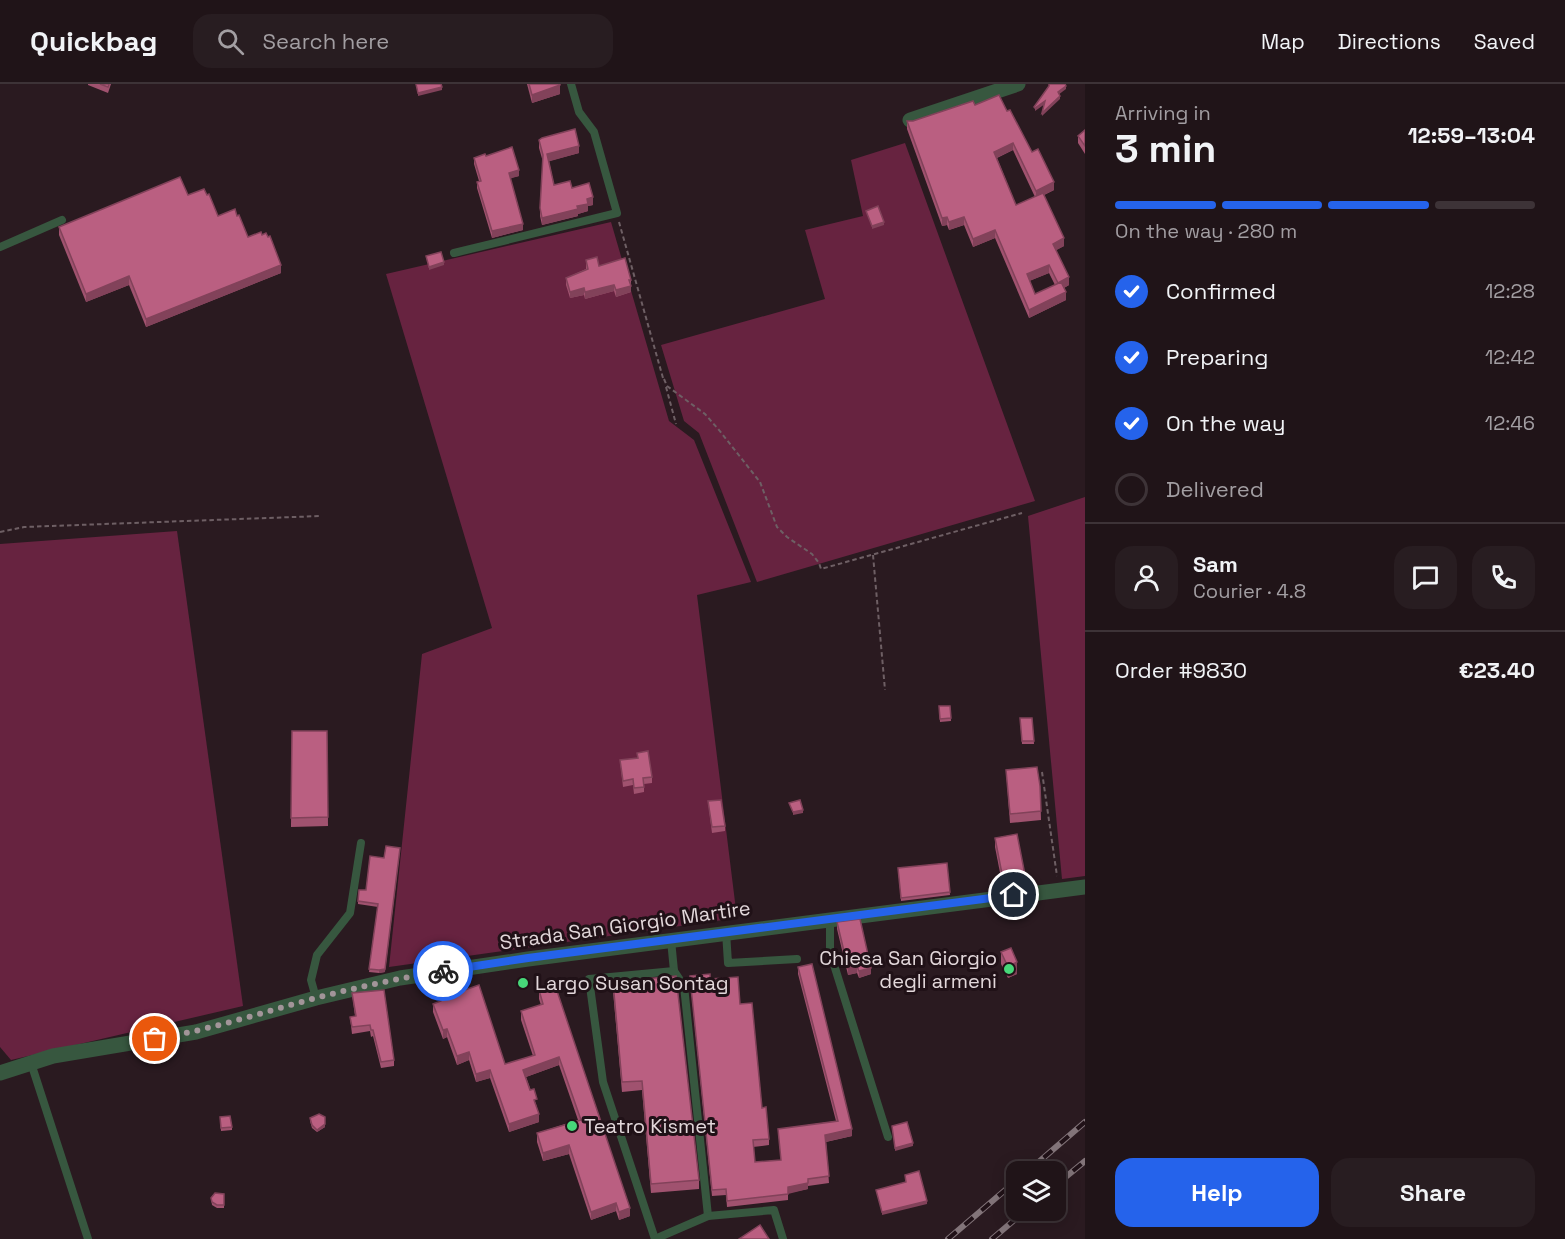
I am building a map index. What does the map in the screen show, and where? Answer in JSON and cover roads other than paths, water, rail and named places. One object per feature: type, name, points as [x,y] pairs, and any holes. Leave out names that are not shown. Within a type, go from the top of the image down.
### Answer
[{"type":"street","points":[[909,120],[1018,84]]},
{"type":"street","name":"Strada San Giorgio Martire","points":[[0,1072],[53,1056],[196,1032],[316,998],[400,978],[830,918],[1085,887]]},
{"type":"lane","points":[[454,253],[617,213],[594,132],[579,112],[571,84]]},
{"type":"lane","points":[[0,247],[62,220]]},
{"type":"lane","points":[[316,998],[311,980],[317,955],[350,913],[360,843]]},
{"type":"lane","points":[[830,918],[830,952],[888,1137]]},
{"type":"lane","points":[[726,932],[728,963],[797,959]]},
{"type":"lane","points":[[671,940],[674,971],[684,986],[708,1216]]},
{"type":"lane","points":[[674,971],[589,979],[603,1082],[655,1239],[708,1216],[774,1210],[783,1239]]},
{"type":"lane","points":[[31,1063],[88,1239]]},
{"type":"railway","points":[[1040,1161],[1085,1122]]},
{"type":"railway","points":[[1066,1177],[1085,1161]]},
{"type":"railway","points":[[948,1239],[1006,1189]]},
{"type":"railway","points":[[992,1239],[1013,1221]]},
{"type":"place","name":"Chiesa San Giorgio degli armeni","points":[[1009,969]]},
{"type":"place","name":"Largo Susan Sontag","points":[[523,983]]},
{"type":"place","name":"Teatro Kismet","points":[[572,1126]]}]
